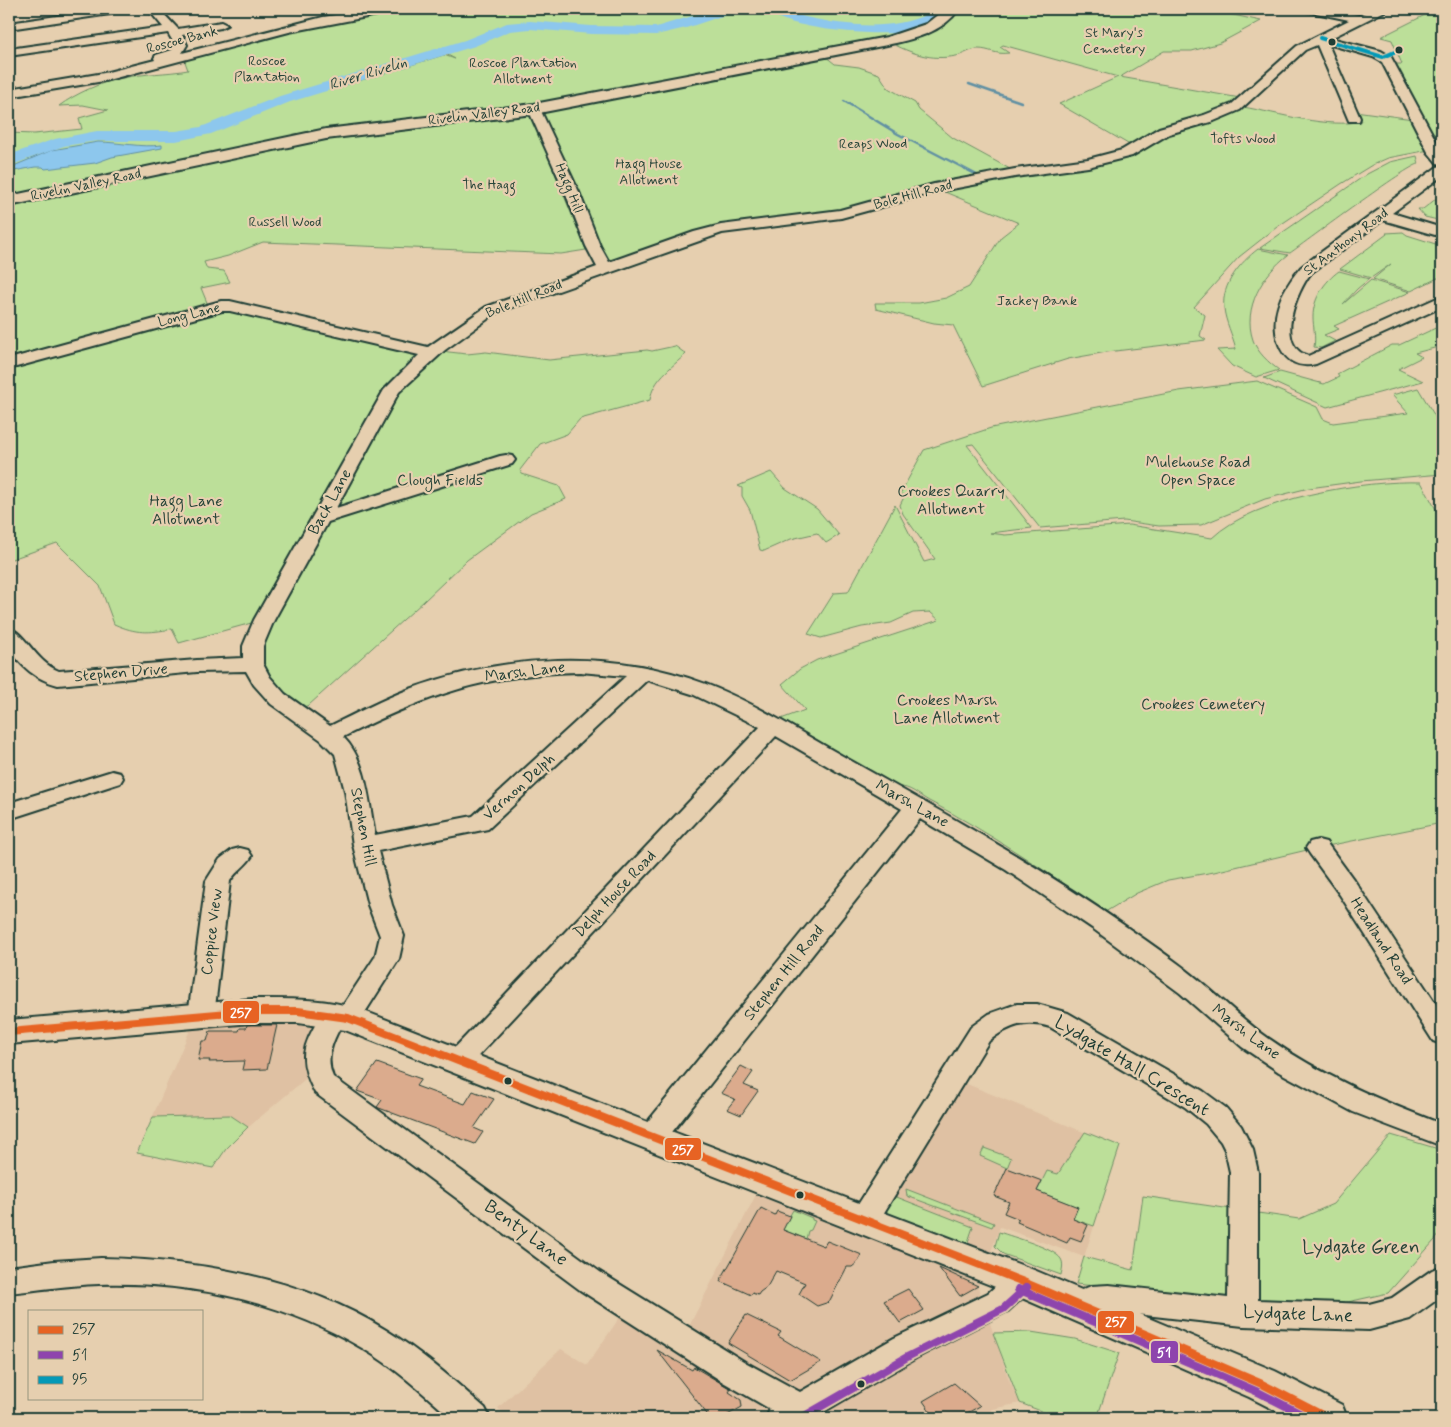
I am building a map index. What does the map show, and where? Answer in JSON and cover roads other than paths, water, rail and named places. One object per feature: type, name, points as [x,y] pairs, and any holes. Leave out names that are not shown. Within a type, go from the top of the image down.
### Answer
[{"type":"main road","name":"Rivelin Valley Road","points":[[9,201],[326,134],[534,109],[887,41],[930,28],[952,9]]},
{"type":"main road","points":[[9,1032],[252,1011],[298,1011],[341,1016],[1021,1281],[1077,1305],[1133,1313],[1328,1418]]},
{"type":"street","points":[[139,67],[176,52],[181,45],[153,9]]},
{"type":"street","name":"Roscoe Bank","points":[[9,93],[88,80],[315,21],[393,9]]},
{"type":"street","points":[[1310,9],[1361,19]]},
{"type":"street","name":"Bole Hill Road","points":[[429,352],[471,321],[491,310],[678,241],[721,229],[841,214],[934,188],[1032,170],[1114,158],[1127,153],[1164,131],[1209,118],[1236,107],[1301,48],[1381,9]]},
{"type":"street","points":[[9,26],[106,12]]},
{"type":"street","points":[[9,53],[221,25]]},
{"type":"street","points":[[1320,38],[1383,57],[1390,64],[1435,152],[1442,160]]},
{"type":"street","points":[[1320,38],[1354,118]]},
{"type":"street","points":[[1383,57],[1400,50]]},
{"type":"street","name":"Hagg Hill","points":[[534,109],[604,268]]},
{"type":"street","name":"St Anthony Road","points":[[1439,302],[1310,361],[1297,358],[1290,352],[1283,338],[1282,323],[1291,292],[1299,278],[1316,263],[1442,170]]},
{"type":"street","points":[[1382,215],[1442,233]]},
{"type":"street","name":"Long Lane","points":[[9,364],[221,306],[230,306],[321,326],[429,352]]},
{"type":"street","name":"Back Lane","points":[[253,664],[253,646],[258,632],[392,390],[429,352]]},
{"type":"street","points":[[322,518],[506,460]]},
{"type":"street","name":"Stephen Drive","points":[[9,634],[35,668],[45,675],[58,678],[197,666],[253,664]]},
{"type":"street","name":"Stephen Hill","points":[[253,664],[261,680],[278,699],[329,735],[345,751],[356,791],[365,844],[380,904],[392,936],[387,959],[341,1016]]},
{"type":"street","name":"Marsh Lane","points":[[329,735],[393,704],[468,679],[523,670],[564,666],[605,667],[667,677],[733,703],[968,836],[1070,901],[1190,987],[1218,1014],[1261,1047],[1307,1075],[1375,1110],[1442,1134]]},
{"type":"street","name":"Vernon Delph","points":[[365,844],[480,823],[488,818],[643,672]]},
{"type":"street","name":"Delph House Road","points":[[457,1062],[773,726]]},
{"type":"street","points":[[9,811],[112,778]]},
{"type":"street","name":"Stephen Hill Road","points":[[651,1138],[916,808]]},
{"type":"street","name":"Headland Road","points":[[1318,848],[1348,890],[1442,1034]]},
{"type":"street","name":"Coppice View","points":[[201,1016],[218,881],[228,865],[240,856]]},
{"type":"street","name":"Lydgate Hall Crescent","points":[[864,1220],[980,1034],[1004,1017],[1031,1013],[1045,1014],[1059,1020],[1194,1099],[1216,1116],[1231,1134],[1239,1150],[1244,1172],[1243,1313]]},
{"type":"street","name":"Benty Lane","points":[[341,1016],[317,1052],[316,1069],[324,1085],[590,1281],[734,1372],[791,1414]]},
{"type":"street","points":[[9,1280],[28,1276],[104,1271],[179,1274],[231,1284],[282,1298],[324,1313],[374,1338],[419,1372],[474,1418]]},
{"type":"street","name":"Lydgate Lane","points":[[1133,1313],[1243,1313],[1369,1317],[1399,1310],[1416,1300],[1442,1279]]},
{"type":"street","points":[[791,1414],[905,1348],[998,1302],[1021,1281]]},
{"type":"water","points":[[98,142],[146,146],[162,145],[162,148],[112,157],[95,163],[45,169],[43,167],[35,167],[9,172],[9,168],[52,150]]},
{"type":"waterway","name":"River Rivelin","points":[[9,161],[61,142],[97,136],[176,136],[205,131],[285,99],[470,43],[507,27],[530,25],[591,30],[656,31],[729,9]]},
{"type":"waterway","name":"River Rivelin","points":[[773,9],[788,16],[817,24],[848,28],[894,29],[927,19],[937,14],[936,9]]},
{"type":"waterway","points":[[969,84],[1021,102]]},
{"type":"waterway","points":[[844,101],[898,134],[977,175]]},
{"type":"park label","name":"St Mary's Cemetery","points":[[1114,42]]},
{"type":"park label","name":"Roscoe Plantation","points":[[267,69]]},
{"type":"park label","name":"Roscoe Plantation Allotment","points":[[523,72]]},
{"type":"park label","name":"Tofts Wood","points":[[1243,139]]},
{"type":"park label","name":"Reaps Wood","points":[[873,144]]},
{"type":"park label","name":"Hagg House Allotment","points":[[649,172]]},
{"type":"park label","name":"The Hagg","points":[[489,185]]},
{"type":"park label","name":"Russell Wood","points":[[285,222]]},
{"type":"park label","name":"Jackey Bank","points":[[1037,301]]},
{"type":"park label","name":"Mulehouse Road Open Space","points":[[1198,471]]},
{"type":"park label","name":"Clough Fields","points":[[440,480]]},
{"type":"park label","name":"Crookes Quarry Allotment","points":[[951,500]]},
{"type":"park label","name":"Hagg Lane Allotment","points":[[186,510]]},
{"type":"park label","name":"Crookes Cemetery","points":[[1203,704]]},
{"type":"park label","name":"Crookes Marsh Lane Allotment","points":[[947,709]]},
{"type":"park label","name":"Lydgate Green","points":[[1361,1247]]}]
